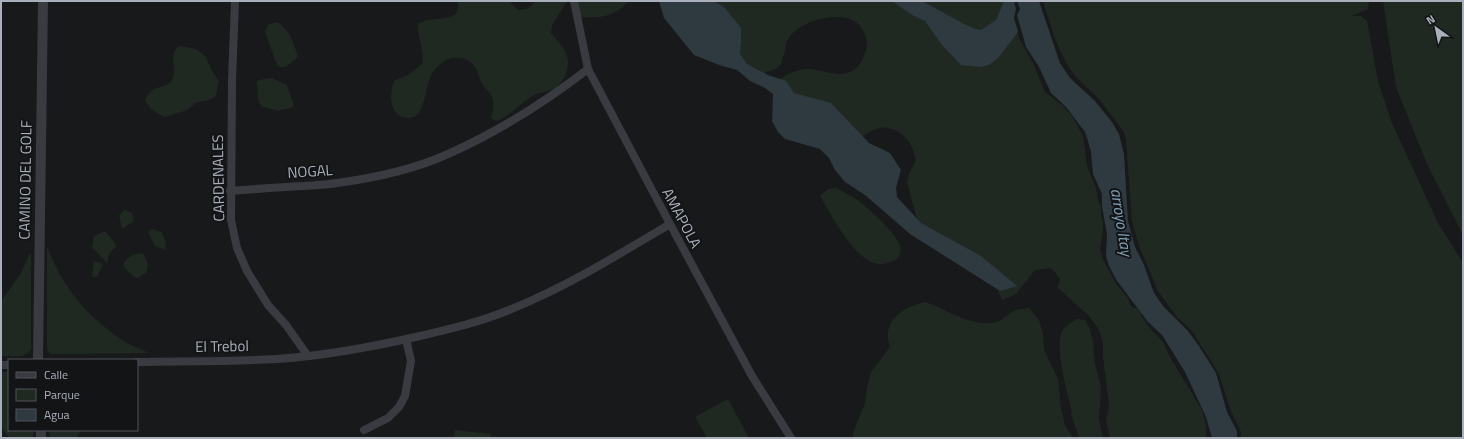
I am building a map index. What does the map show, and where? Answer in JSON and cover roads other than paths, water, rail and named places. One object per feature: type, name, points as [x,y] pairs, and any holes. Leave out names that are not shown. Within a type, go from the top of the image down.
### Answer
[{"type":"street","name":"CAMINO DEL GOLF","points":[[38,359],[43,1]]},
{"type":"street","name":"CARDENALES","points":[[235,1],[232,81],[230,191],[231,220],[237,248],[247,272],[268,305],[286,325],[308,356]]},
{"type":"street","name":"AMAPOLA","points":[[574,1],[588,69],[752,376],[791,438]]},
{"type":"street","name":"NOGAL","points":[[230,191],[335,184],[392,173],[447,155],[481,138],[528,111],[588,69]]},
{"type":"street","name":"El Trebol","points":[[138,362],[276,359],[346,352],[463,326],[509,310],[549,292],[602,264],[670,224]]},
{"type":"street","points":[[364,430],[388,418],[399,408],[405,396],[411,361],[406,339]]},
{"type":"water","points":[[659,1],[714,1],[725,8],[741,28],[740,54],[747,64],[768,75],[786,81],[794,93],[831,103],[869,143],[890,153],[901,170],[896,188],[897,197],[921,223],[981,256],[1017,286],[1000,291],[910,234],[865,195],[845,182],[835,170],[829,158],[820,149],[785,139],[778,132],[772,121],[773,94],[765,88],[750,81],[737,70],[719,65],[694,55],[664,18]]},
{"type":"water","points":[[892,1],[922,1],[964,24],[981,30],[996,20],[1004,1],[1014,1],[1016,9],[1014,18],[1018,32],[998,58],[989,65],[980,67],[961,65],[942,45],[925,21],[912,15]]},
{"type":"water","name":"arroyo Itay","points":[[1017,1],[1039,1],[1060,63],[1070,78],[1095,101],[1112,122],[1119,134],[1124,154],[1128,221],[1135,247],[1144,265],[1154,293],[1163,306],[1188,331],[1216,373],[1227,412],[1237,431],[1237,438],[1212,438],[1206,417],[1185,372],[1162,335],[1148,322],[1117,281],[1109,266],[1106,256],[1107,234],[1102,207],[1102,194],[1093,174],[1091,152],[1085,132],[1066,107],[1051,93],[1039,67],[1026,47],[1017,15],[1020,9]]}]
